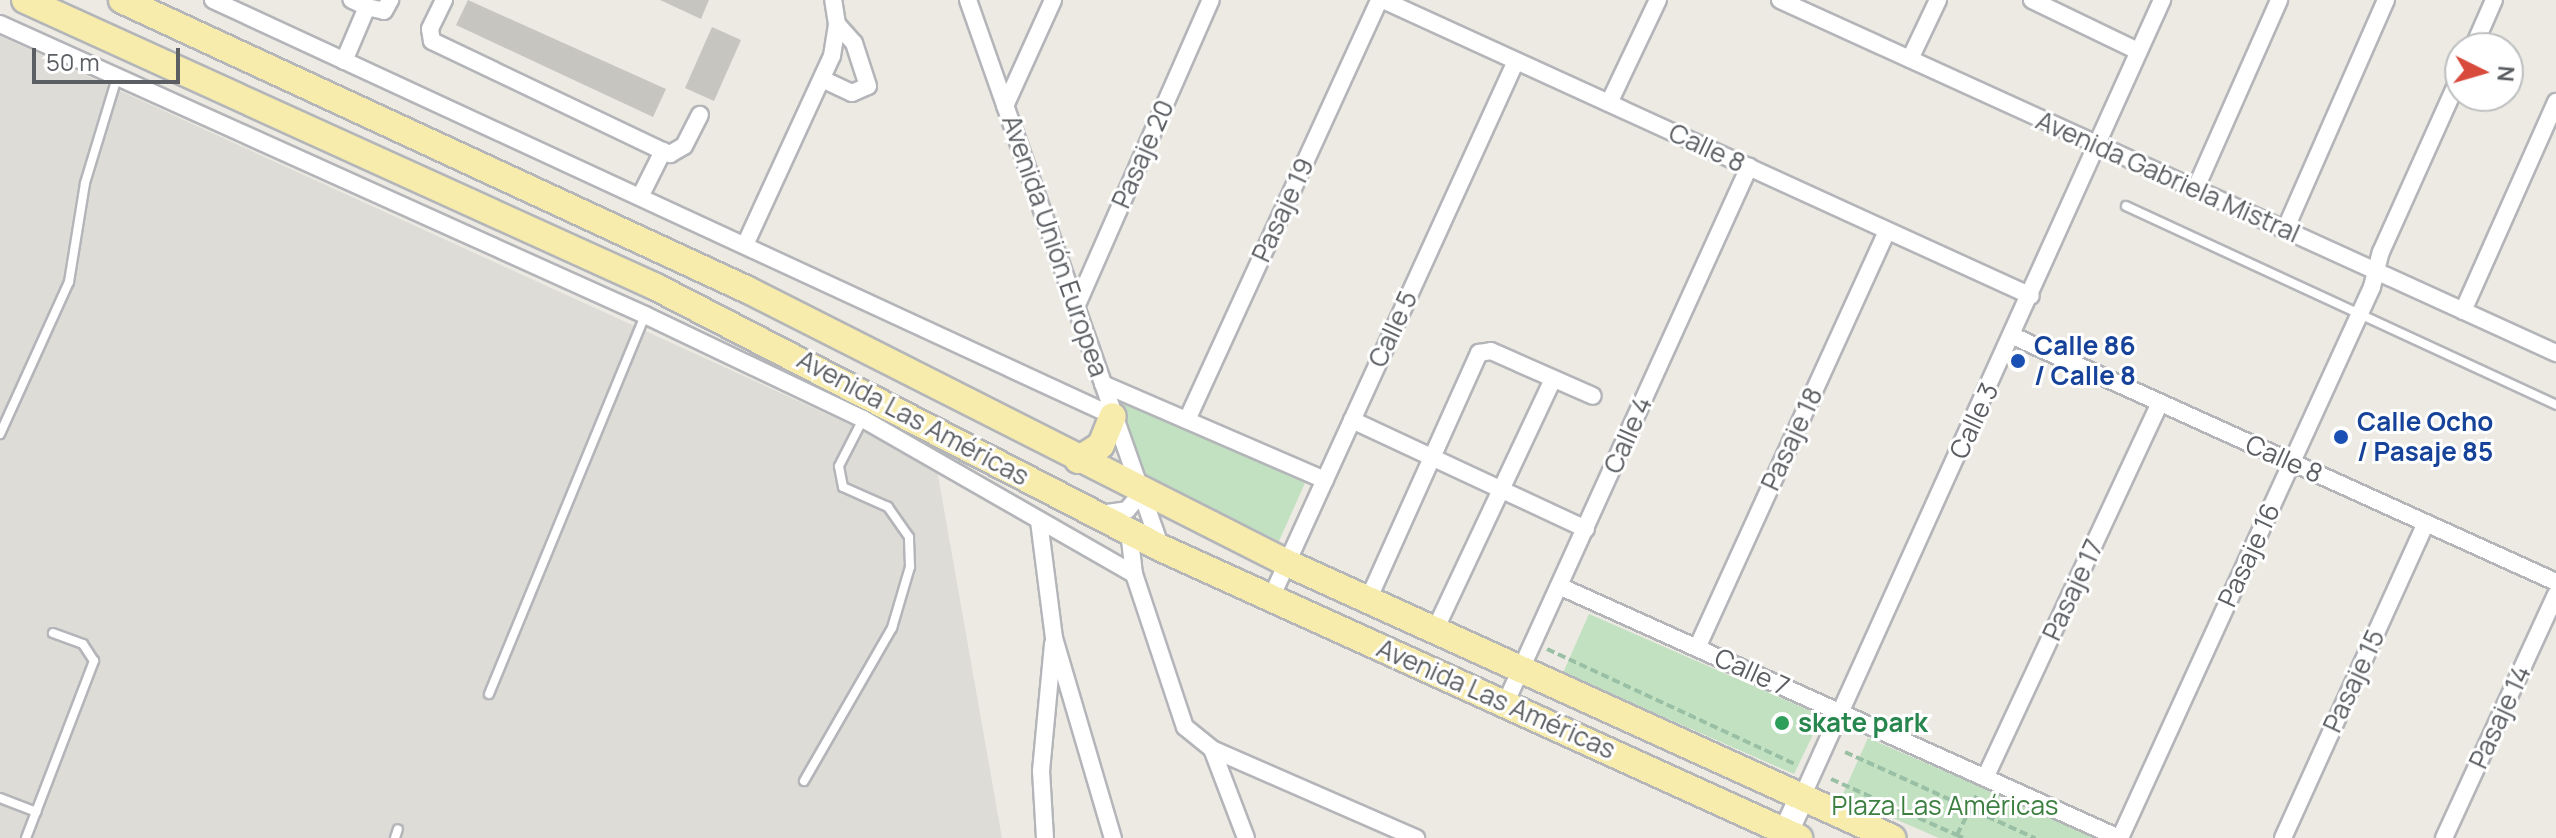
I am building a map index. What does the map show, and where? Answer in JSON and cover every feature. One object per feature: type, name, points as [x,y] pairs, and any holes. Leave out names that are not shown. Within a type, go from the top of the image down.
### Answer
[{"type":"main road","name":"Avenida Las Américas","points":[[25,0],[656,287],[1161,548],[1506,702],[1789,836]]},
{"type":"main road","name":"Avenida Las Américas","points":[[122,0],[720,276],[1078,460],[1287,563],[1892,838]]},
{"type":"main road","points":[[1078,460],[1101,445],[1113,416]]},
{"type":"street","points":[[213,0],[1113,416]]},
{"type":"street","points":[[344,61],[360,3],[384,11],[390,0]]},
{"type":"street","points":[[444,0],[430,29],[432,41],[663,151],[670,154],[684,146],[700,115]]},
{"type":"street","points":[[745,245],[822,79],[837,24],[833,0]]},
{"type":"street","name":"Avenida Unión Europea","points":[[968,0],[1161,548]]},
{"type":"street","points":[[1005,106],[1053,0]]},
{"type":"street","name":"Pasaje 20","points":[[1076,307],[1211,0]]},
{"type":"street","name":"Calle 8","points":[[1381,0],[2031,296]]},
{"type":"street","name":"Pasaje 19","points":[[1187,420],[1381,0]]},
{"type":"street","points":[[1609,103],[1658,0]]},
{"type":"street","name":"Avenida Gabriela Mistral","points":[[1780,0],[1810,6],[1910,59],[2098,146],[2555,350]]},
{"type":"street","points":[[1910,59],[1938,0]]},
{"type":"street","points":[[2032,0],[2138,51]]},
{"type":"street","name":"Calle 3","points":[[1802,797],[2013,336],[2162,0]]},
{"type":"street","points":[[2195,190],[2279,0]]},
{"type":"street","points":[[2285,230],[2386,0]]},
{"type":"street","points":[[2480,32],[2494,0]]},
{"type":"street","points":[[0,24],[645,315],[863,419],[1134,574]]},
{"type":"street","points":[[822,79],[852,93],[868,86],[854,43],[837,24]]},
{"type":"street","name":"Calle 5","points":[[1271,598],[1516,61]]},
{"type":"street","points":[[2463,311],[2556,102]]},
{"type":"street","name":"Pasaje 16","points":[[2119,838],[2360,314],[2445,112]]},
{"type":"street","points":[[640,197],[663,151]]},
{"type":"street","name":"Calle 4","points":[[1506,702],[1749,167]]},
{"type":"street","name":"Pasaje 18","points":[[1697,648],[1887,231]]},
{"type":"street","name":"Calle 8","points":[[2013,336],[2556,582]]},
{"type":"street","points":[[1368,600],[1479,353],[1491,351],[1593,396]]},
{"type":"street","points":[[1435,630],[1553,379]]},
{"type":"street","points":[[1103,384],[1325,480]]},
{"type":"street","name":"Pasaje 17","points":[[1985,778],[2160,403]]},
{"type":"street","points":[[1352,420],[1586,529]]},
{"type":"street","points":[[1095,514],[1127,510],[1142,492]]},
{"type":"street","points":[[1039,521],[1054,638],[1113,838]]},
{"type":"street","name":"Pasaje 15","points":[[2283,838],[2426,523]]},
{"type":"street","points":[[1129,531],[1134,574],[1185,727],[1212,749],[1416,838]]},
{"type":"street","name":"Calle 7","points":[[1559,586],[2119,838]]},
{"type":"street","name":"Pasaje 14","points":[[2444,838],[2556,595]]},
{"type":"street","points":[[1045,838],[1042,759],[1054,638]]},
{"type":"street","points":[[1212,749],[1246,838]]},
{"type":"street","points":[[1789,836],[1802,797]]},
{"type":"lane","points":[[0,434],[69,282],[85,183],[117,78]]},
{"type":"lane","points":[[2126,206],[2556,405]]},
{"type":"lane","points":[[489,694],[645,315]]},
{"type":"lane","points":[[804,781],[892,628],[910,567],[909,537],[888,507],[843,487],[839,466],[863,419]]},
{"type":"lane","points":[[26,838],[94,661],[83,644],[53,633]]},
{"type":"lane","points":[[0,798],[36,812]]},
{"type":"path","points":[[1534,643],[1800,766]]},
{"type":"path","points":[[1845,752],[2035,838]]},
{"type":"path","points":[[1831,779],[1960,837],[1985,778]]},
{"type":"shaded area","points":[[0,36],[936,464],[1002,838],[0,838]]},
{"type":"green space","points":[[1115,397],[1305,483],[1279,541],[1148,482]]},
{"type":"green space","name":"Plaza Las Américas","points":[[1589,614],[1822,716],[1794,774],[1563,673]]},
{"type":"green space","name":"Plaza Las Américas","points":[[1868,738],[2099,838],[1939,838],[1842,796]]},
{"type":"building","points":[[468,0],[666,89],[653,117],[456,25]]},
{"type":"building","points":[[660,0],[709,0],[701,19]]},
{"type":"building","points":[[712,27],[741,40],[714,101],[685,88]]},
{"type":"place","name":"Calle 86 / Calle 8","points":[[2018,361]]},
{"type":"place","name":"Calle Ocho / Pasaje 85","points":[[2341,437]]},
{"type":"place","name":"skate park","points":[[1782,723]]}]
